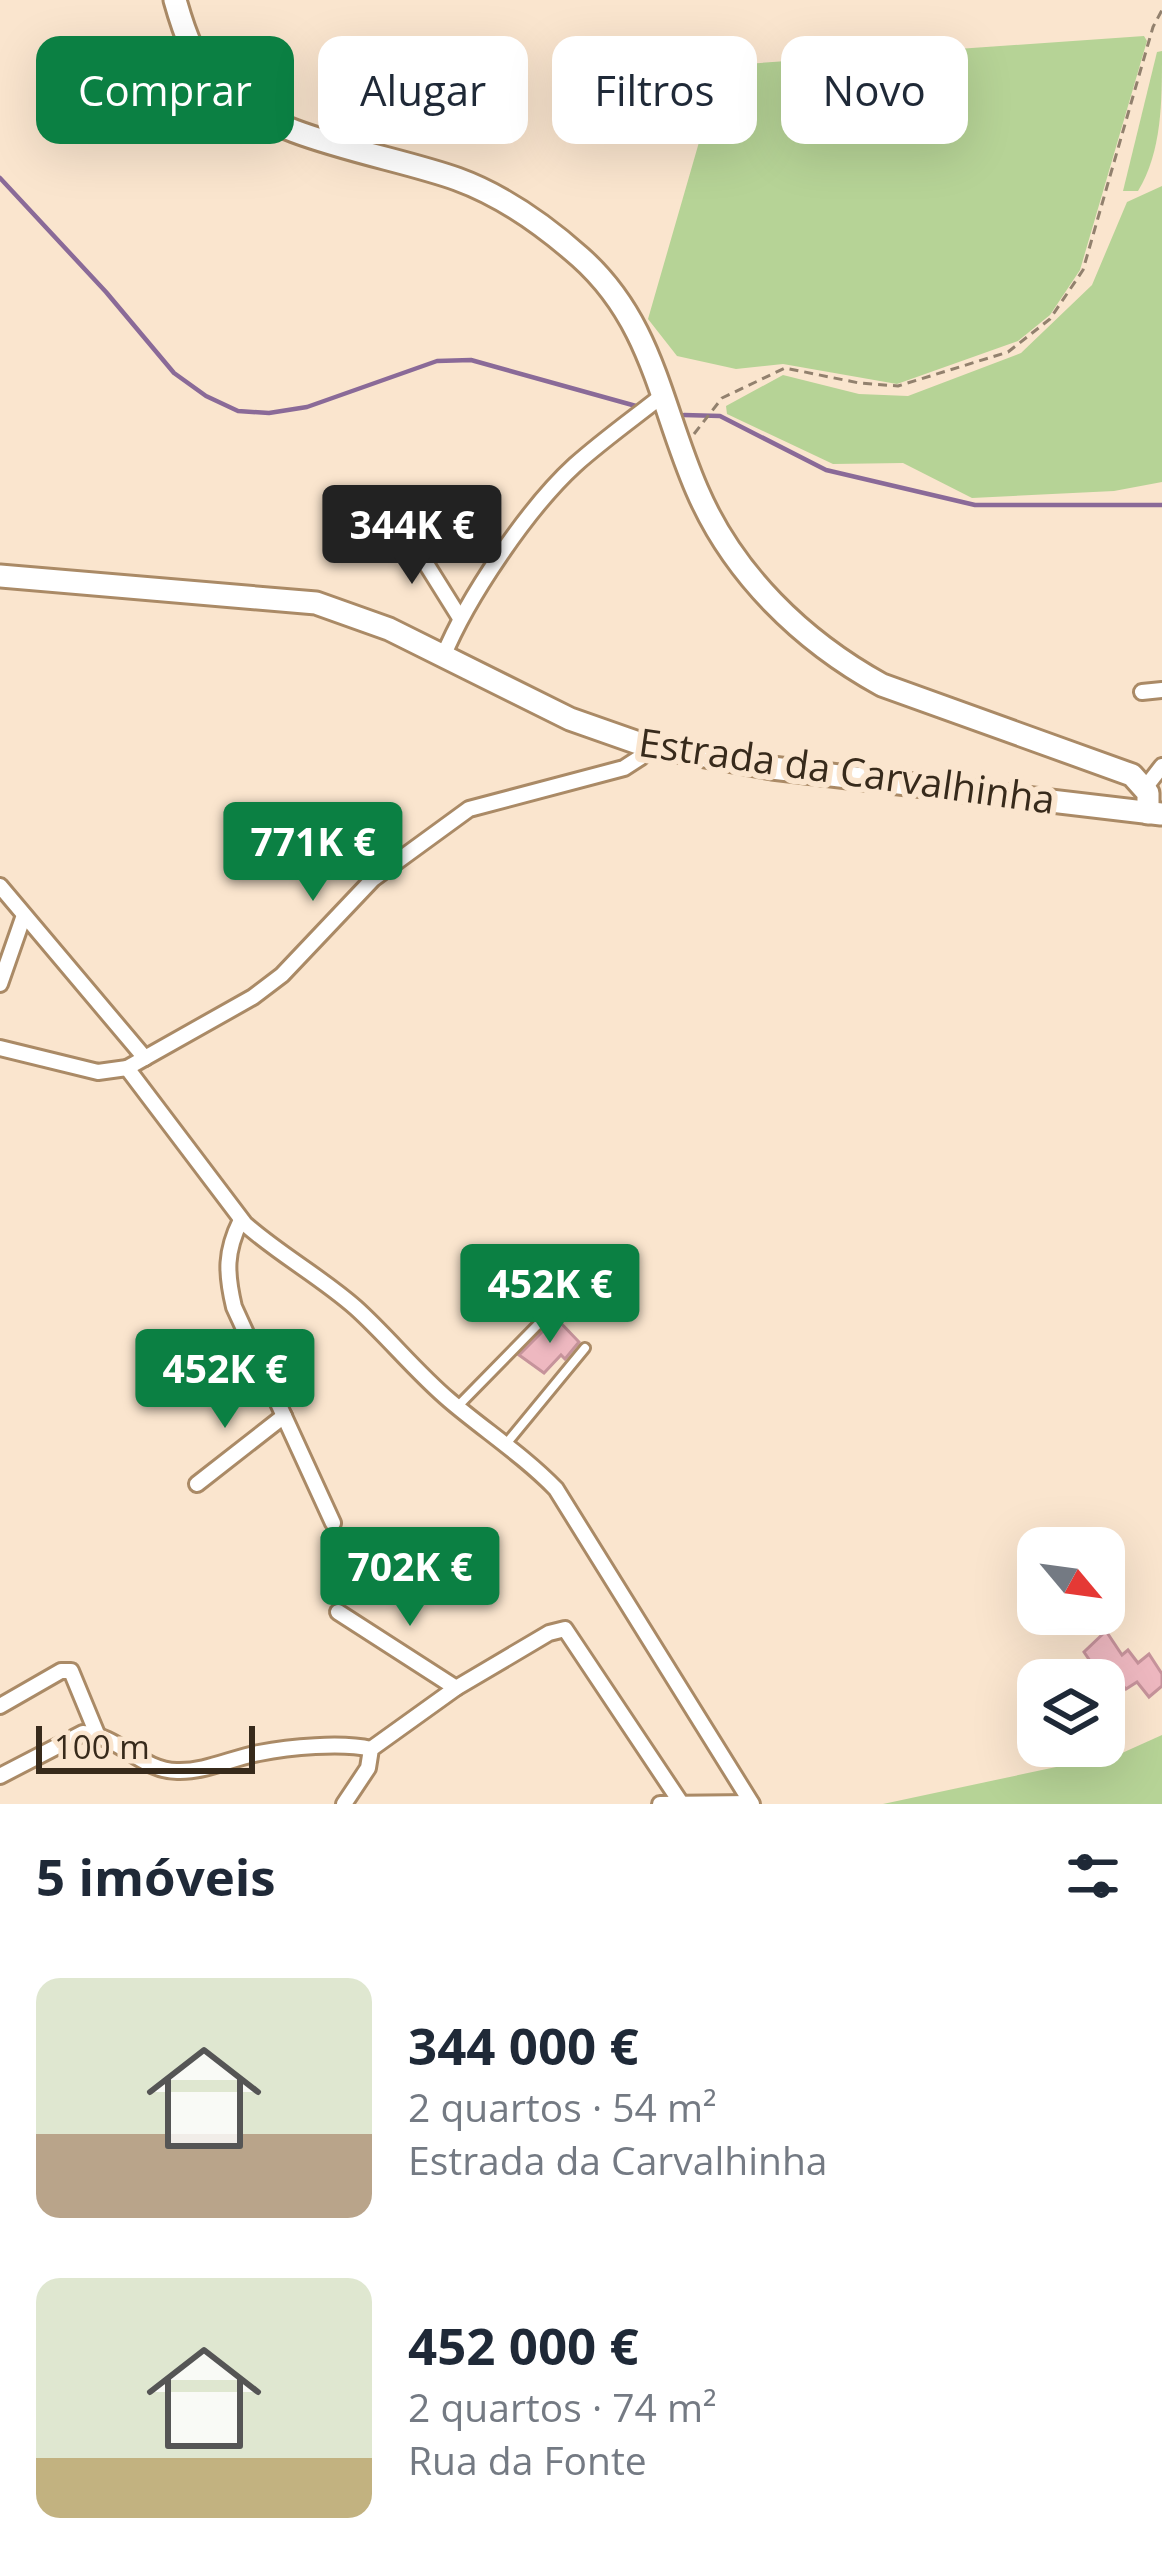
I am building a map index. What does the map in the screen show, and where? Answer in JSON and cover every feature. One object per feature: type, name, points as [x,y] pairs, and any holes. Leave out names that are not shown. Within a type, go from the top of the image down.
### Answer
[{"type":"street","points":[[175,0],[192,51],[208,76],[257,115],[458,180],[509,205],[568,246],[626,309],[648,348],[709,515],[743,571],[832,653],[904,694],[1104,763],[1155,814]]},
{"type":"street","points":[[443,657],[484,581],[571,469],[663,395]]},
{"type":"street","points":[[405,530],[460,618]]},
{"type":"street","name":"Estrada da Carvalhinha","points":[[0,576],[316,603],[358,616],[554,712],[644,746],[772,768],[1131,793],[1155,814]]},
{"type":"street","points":[[1142,692],[1162,691]]},
{"type":"street","points":[[0,1048],[98,1072],[127,1068],[253,998],[282,975],[373,879],[469,809],[625,768],[641,757],[644,746]]},
{"type":"street","points":[[1131,793],[1162,766]]},
{"type":"street","points":[[0,886],[145,1058]]},
{"type":"street","points":[[0,984],[23,918]]},
{"type":"street","points":[[127,1068],[241,1220],[357,1309],[458,1406],[556,1489],[752,1804]]},
{"type":"street","points":[[241,1220],[230,1242],[225,1270],[234,1307],[333,1523]]},
{"type":"street","points":[[197,1484],[284,1416]]},
{"type":"street","points":[[338,1612],[456,1688]]},
{"type":"street","points":[[344,1804],[368,1768],[371,1749],[456,1688],[549,1633],[565,1629],[681,1803]]},
{"type":"street","points":[[0,1706],[61,1671],[71,1671],[97,1734]]},
{"type":"street","points":[[0,1776],[83,1733],[97,1734],[166,1771],[183,1772],[261,1752],[351,1744],[371,1749]]},
{"type":"street","points":[[660,1804],[752,1804]]},
{"type":"lane","points":[[458,1406],[606,1255]]},
{"type":"lane","points":[[506,1444],[585,1348]]},
{"type":"path","points":[[682,448],[722,398],[785,368],[898,386],[1008,352],[1050,319],[1083,270],[1162,10]]},
{"type":"green space","points":[[1144,36],[1147,41],[1080,270],[1050,315],[1018,341],[897,384],[783,364],[736,369],[677,356],[648,319],[698,144],[757,144],[757,63],[781,61],[781,144],[968,144],[968,48]]},
{"type":"green space","points":[[1162,51],[1161,108],[1152,160],[1138,191],[1123,191],[1157,52]]},
{"type":"green space","points":[[1162,186],[1162,482],[1114,491],[972,498],[903,463],[833,464],[727,414],[726,406],[783,375],[859,394],[908,396],[1021,353],[1092,285],[1127,202]]},
{"type":"green space","points":[[1162,1735],[1162,1804],[883,1804],[1056,1767],[1125,1767],[1125,1752]]},
{"type":"building","points":[[556,1318],[579,1342],[544,1373],[519,1355]]},
{"type":"building","points":[[1102,1635],[1109,1635],[1122,1655],[1128,1650],[1138,1663],[1149,1654],[1162,1674],[1162,1686],[1149,1697],[1137,1682],[1126,1689],[1125,1659],[1089,1659],[1084,1652]]},
{"type":"waterway","points":[[0,178],[174,373],[238,411],[269,413],[307,407],[437,361],[471,360],[636,406]]},
{"type":"waterway","points":[[684,415],[720,416],[826,470],[975,505],[1162,505]]}]
